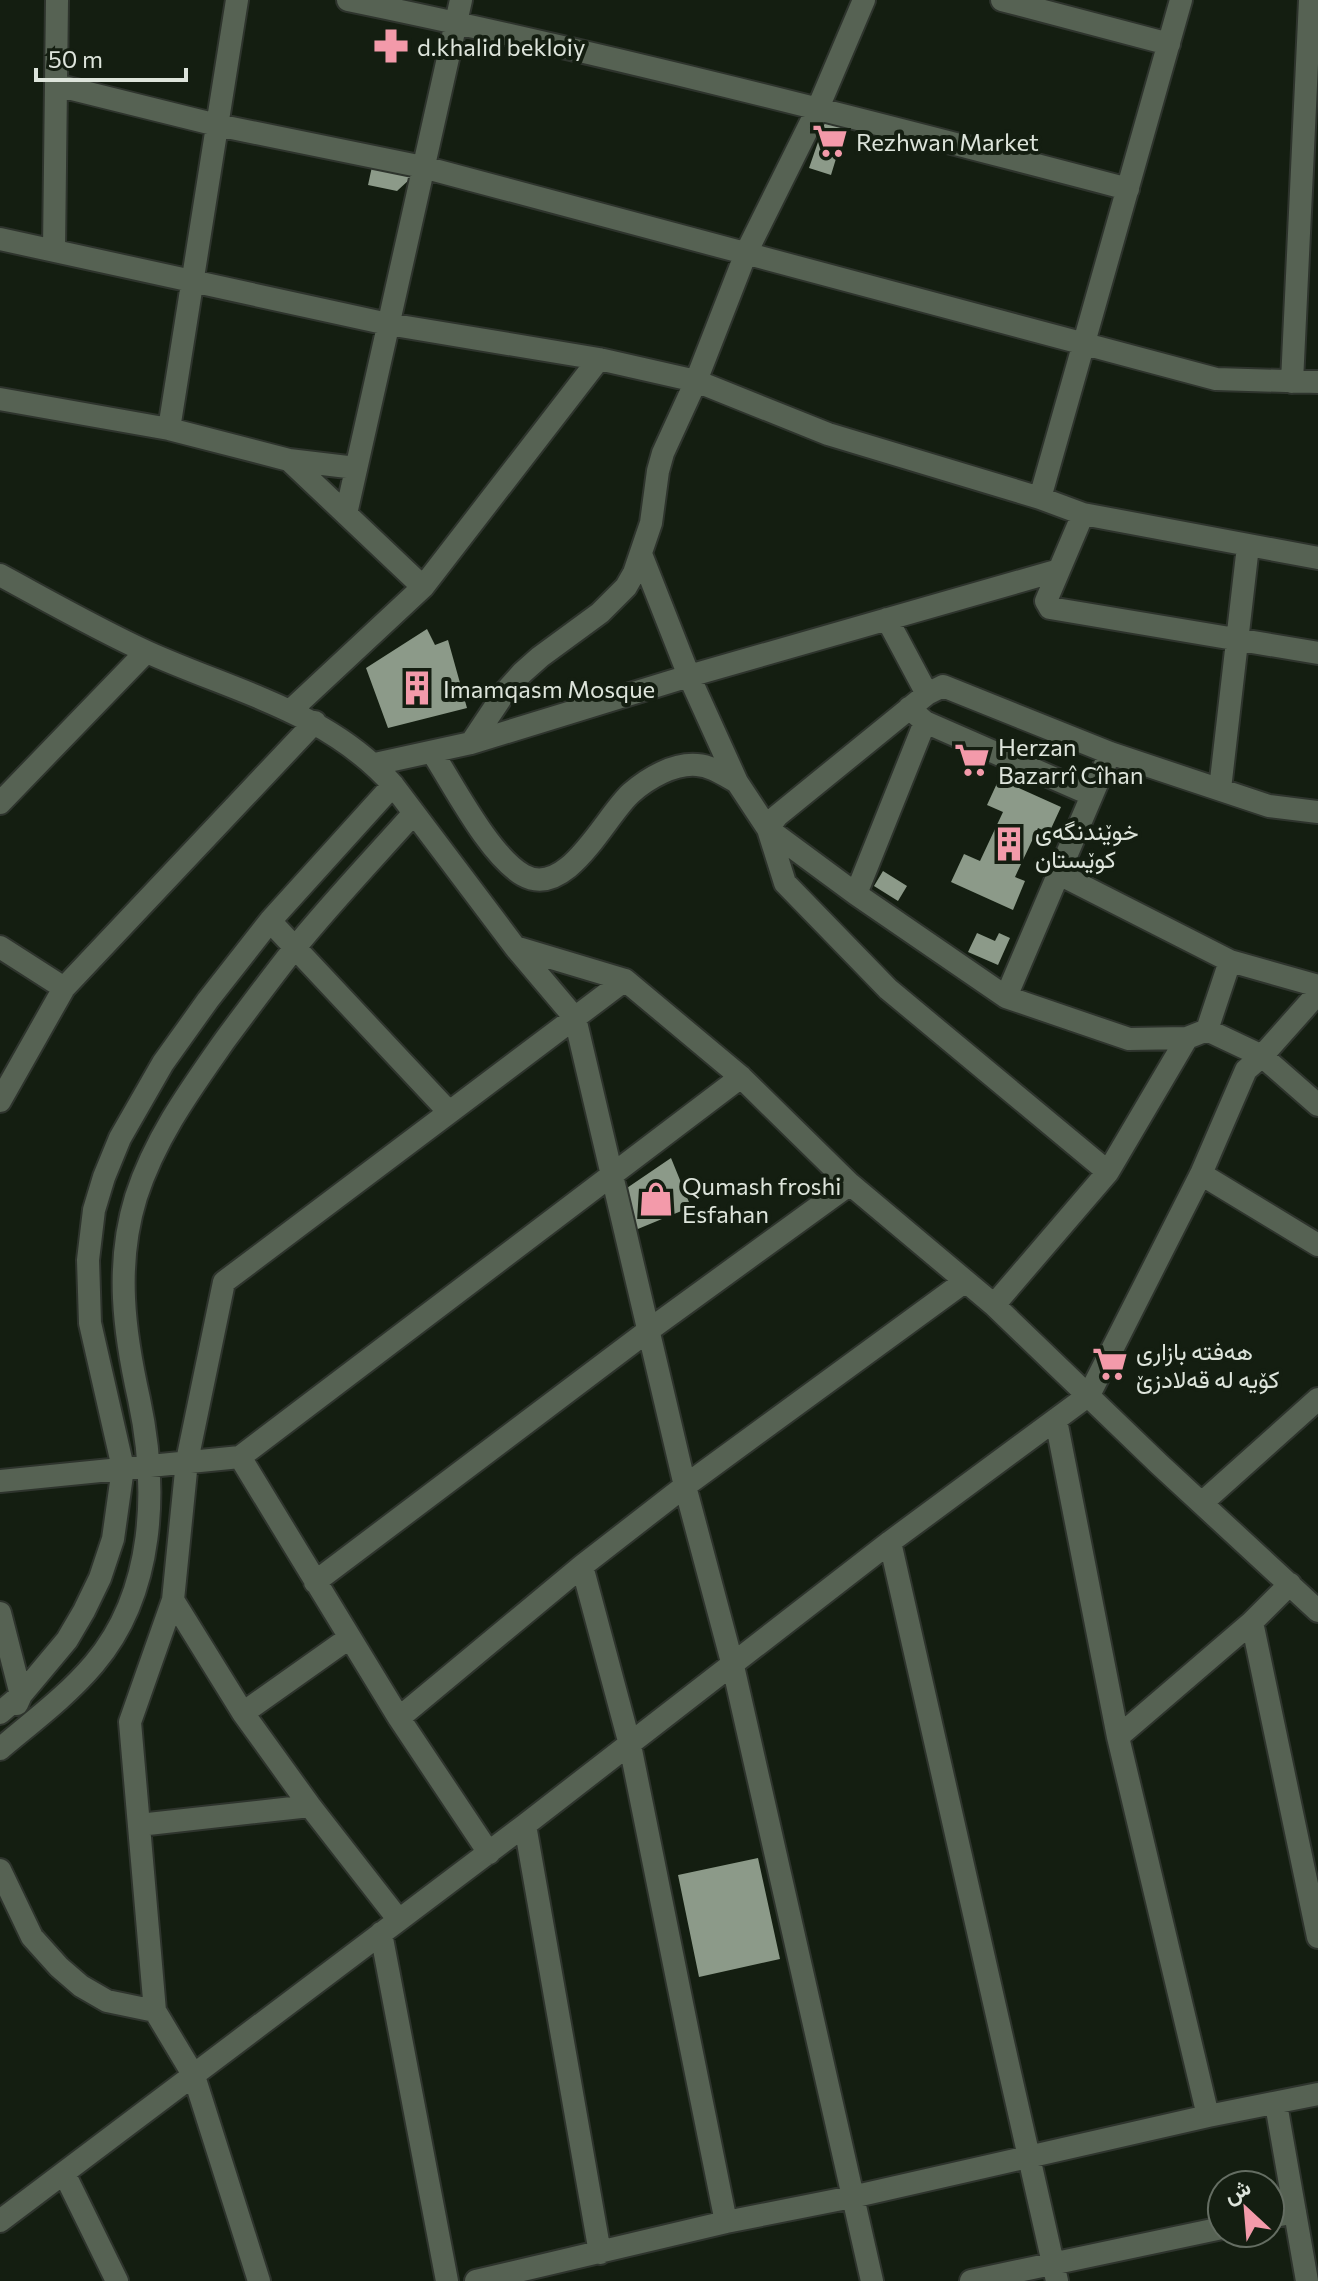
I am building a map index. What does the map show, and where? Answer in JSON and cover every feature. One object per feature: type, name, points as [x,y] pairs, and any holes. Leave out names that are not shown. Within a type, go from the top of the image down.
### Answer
[{"type":"street","points":[[54,250],[57,0]]},
{"type":"street","points":[[169,429],[237,0]]},
{"type":"street","points":[[348,0],[458,11],[1128,189]]},
{"type":"street","points":[[471,743],[505,692],[522,673],[600,613],[634,573],[651,523],[663,453],[696,381],[746,253],[818,108],[864,0]]},
{"type":"street","points":[[1002,0],[1169,44]]},
{"type":"street","points":[[1040,498],[1181,0]]},
{"type":"street","points":[[1292,382],[1311,132],[1310,0]]},
{"type":"street","points":[[346,514],[458,11]]},
{"type":"street","points":[[56,85],[217,125],[423,167],[1216,379],[1318,382]]},
{"type":"street","points":[[0,239],[388,324],[599,359],[696,381],[828,434],[1083,514],[1318,558]]},
{"type":"street","points":[[290,711],[423,587],[599,359]]},
{"type":"street","points":[[0,399],[169,429],[289,460],[356,468]]},
{"type":"street","points":[[289,460],[423,587]]},
{"type":"street","points":[[1083,514],[1046,601],[1050,608],[1318,653]]},
{"type":"street","points":[[1220,789],[1248,546]]},
{"type":"street","points":[[641,554],[689,676],[737,782],[768,829],[785,883],[888,989],[1108,1172]]},
{"type":"street","points":[[375,764],[471,743],[689,676],[1059,570]]},
{"type":"street","points":[[1,576],[146,652],[315,722],[375,764],[515,947],[575,1018],[685,1486],[733,1666],[872,2281]]},
{"type":"street","points":[[887,619],[927,694]]},
{"type":"street","points":[[0,803],[146,652]]},
{"type":"street","points":[[856,894],[917,715],[927,694],[943,686],[1110,753],[1269,806],[1318,812]]},
{"type":"street","points":[[917,715],[1092,795]]},
{"type":"street","points":[[768,829],[777,816],[917,715]]},
{"type":"street","points":[[0,1101],[64,988],[315,722]]},
{"type":"street","points":[[432,752],[496,849],[513,868],[536,880],[553,877],[573,863],[630,793],[659,774],[696,765],[716,770],[737,782]]},
{"type":"street","points":[[1006,997],[1110,753]]},
{"type":"street","points":[[0,1713],[21,1695],[67,1640],[100,1578],[113,1539],[123,1468],[90,1323],[88,1260],[94,1210],[120,1138],[155,1076],[208,1000],[270,921],[393,785]]},
{"type":"street","points":[[0,1749],[81,1677],[109,1644],[132,1600],[146,1540],[149,1465],[127,1345],[124,1259],[136,1197],[165,1130],[188,1092],[295,948],[414,813]]},
{"type":"street","points":[[768,829],[1006,997],[1129,1039],[1197,1034],[1242,1048],[1262,1056],[1318,1105]]},
{"type":"street","points":[[1059,874],[1230,961],[1318,986]]},
{"type":"street","points":[[270,921],[449,1112]]},
{"type":"street","points":[[0,947],[64,988]]},
{"type":"street","points":[[515,947],[625,980],[741,1077],[850,1184],[994,1305],[1318,1611]]},
{"type":"street","points":[[994,1305],[1108,1172],[1197,1034],[1230,961]]},
{"type":"street","points":[[259,2281],[194,2076],[155,2011],[130,1722],[173,1600],[187,1461],[224,1282],[625,980]]},
{"type":"street","points":[[0,2221],[489,1853],[890,1542],[1089,1395],[1201,1174],[1246,1070],[1318,993]]},
{"type":"street","points":[[0,1481],[240,1457],[741,1077]]},
{"type":"street","points":[[1201,1174],[1318,1245]]},
{"type":"street","points":[[315,1582],[649,1330],[850,1184]]},
{"type":"street","points":[[399,1718],[582,1566],[685,1486],[964,1282]]},
{"type":"street","points":[[1203,1502],[1318,1399]]},
{"type":"street","points":[[1056,1420],[1118,1737],[1208,2116]]},
{"type":"street","points":[[240,1457],[399,1718],[489,1853]]},
{"type":"street","points":[[890,1542],[1055,2272]]},
{"type":"street","points":[[582,1566],[630,1745],[726,2222]]},
{"type":"street","points":[[1118,1737],[1252,1622],[1290,1584]]},
{"type":"street","points":[[173,1600],[243,1713],[390,1926],[447,2281]]},
{"type":"street","points":[[0,1613],[21,1695],[0,1741]]},
{"type":"street","points":[[1252,1622],[1318,1937]]},
{"type":"street","points":[[243,1713],[349,1638]]},
{"type":"street","points":[[139,1825],[310,1806]]},
{"type":"street","points":[[525,1825],[600,2253]]},
{"type":"street","points":[[0,1870],[32,1937],[59,1967],[81,1986],[107,2001],[155,2011]]},
{"type":"street","points":[[476,2281],[726,2222],[1318,2094]]},
{"type":"street","points":[[1276,2104],[1307,2281]]},
{"type":"street","points":[[64,2173],[117,2281]]},
{"type":"street","points":[[1286,2214],[1295,2212]]},
{"type":"street","points":[[971,2281],[1055,2272],[1206,2232]]},
{"type":"building","name":"Rezhwan Market","points":[[826,119],[846,126],[831,175],[809,168]]},
{"type":"building","points":[[373,162],[423,167],[397,191],[368,185]]},
{"type":"building","name":"Imamqasm Mosque","points":[[427,629],[435,645],[448,640],[467,708],[388,728],[366,668]]},
{"type":"building","name":"خوێندنگەی کوێستان","points":[[999,779],[1061,807],[1049,833],[1038,828],[1015,877],[1025,881],[1013,910],[951,882],[964,854],[980,861],[1003,812],[987,805]]},
{"type":"building","points":[[883,871],[907,886],[898,901],[874,886]]},
{"type":"building","points":[[977,933],[995,941],[999,933],[1010,938],[998,965],[968,952]]},
{"type":"building","name":"Qumash froshi Esfahan","points":[[671,1158],[691,1207],[633,1231],[621,1192]]},
{"type":"building","points":[[758,1858],[780,1959],[699,1977],[678,1875]]},
{"type":"place","name":"d.khalid bekloiy","points":[[391,46]]},
{"type":"place","name":"Rezhwan Market","points":[[830,141]]},
{"type":"place","name":"Imamqasm Mosque","points":[[417,688]]},
{"type":"place","name":"Herzan Bazarrî Cîhan","points":[[972,760]]},
{"type":"place","name":"خوێندنگەی کوێستان","points":[[1009,844]]},
{"type":"place","name":"Qumash froshi Esfahan","points":[[656,1199]]},
{"type":"place","name":"هەفتە بازاری کۆیە لە قەلادزێ","points":[[1110,1364]]}]
